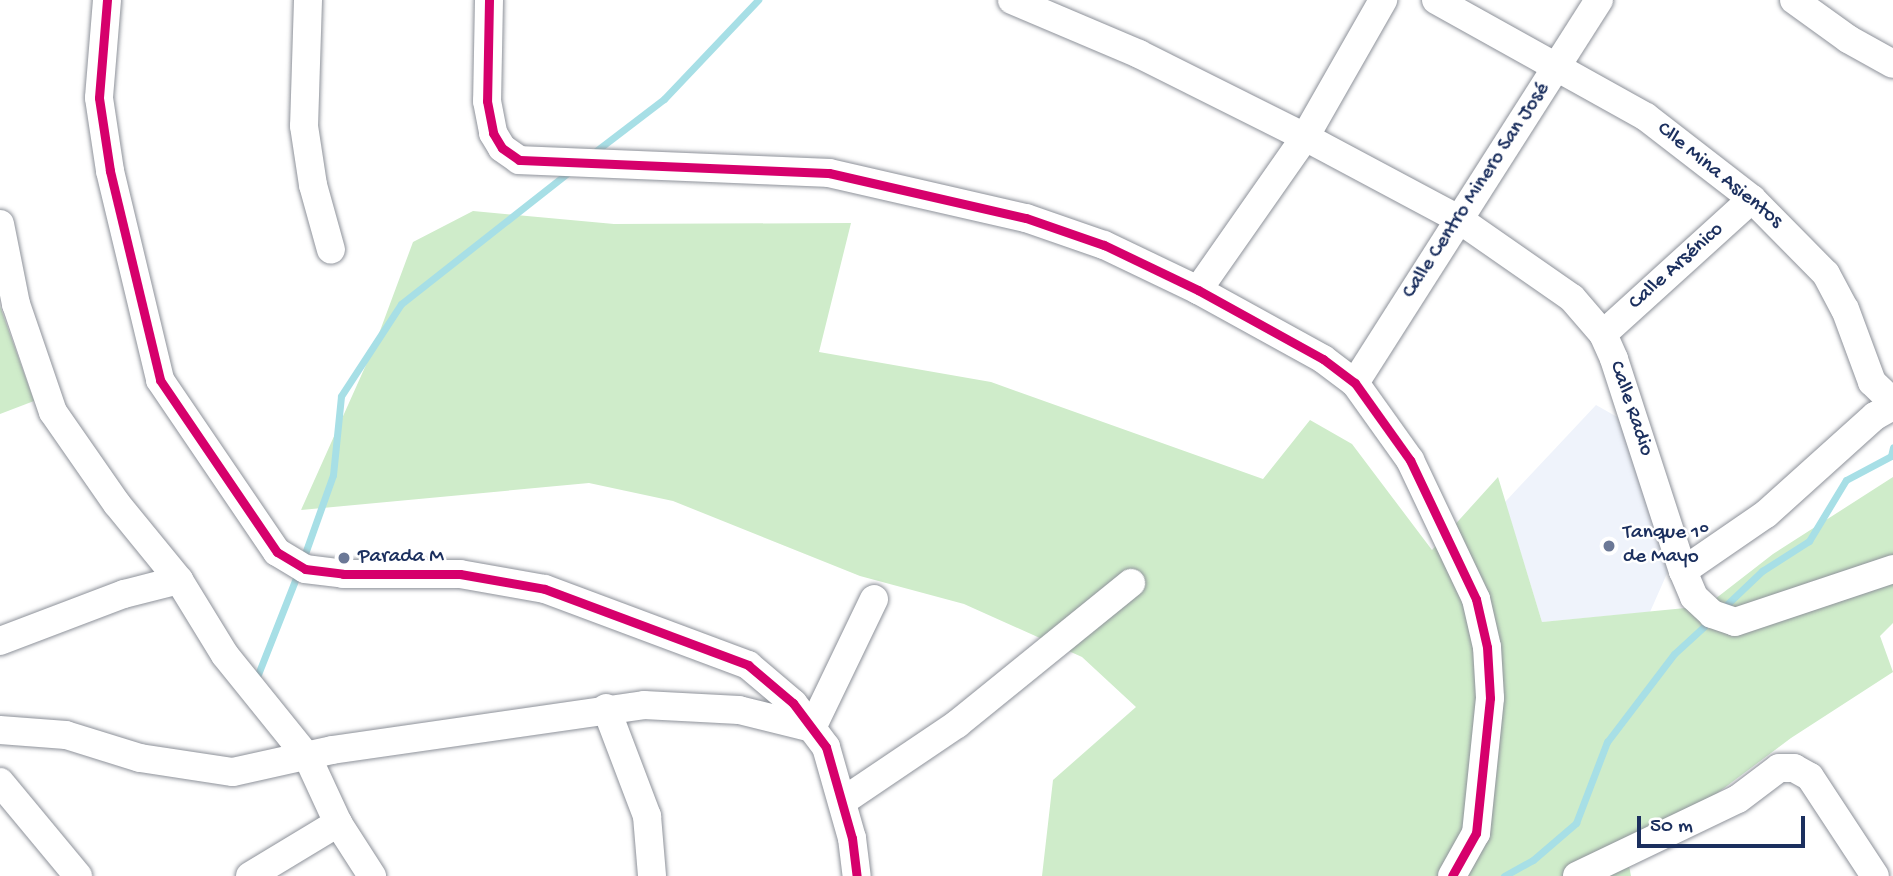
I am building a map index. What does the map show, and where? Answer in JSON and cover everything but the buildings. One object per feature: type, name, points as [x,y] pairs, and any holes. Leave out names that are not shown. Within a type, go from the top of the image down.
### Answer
[{"type":"street","points":[[107,0],[99,98],[110,171],[160,380],[277,552],[305,569],[343,574],[460,574],[545,589],[596,605],[748,666],[774,684],[811,728],[833,764],[857,876]]},
{"type":"street","points":[[308,0],[304,125],[313,185],[331,250]]},
{"type":"street","points":[[489,0],[487,101],[493,133],[502,148],[519,160],[760,167],[840,175],[1026,218],[1104,245],[1198,290],[1323,359],[1355,383],[1410,460],[1476,600],[1486,647],[1490,698],[1476,833],[1452,876]]},
{"type":"street","name":"Calle Radio","points":[[1012,0],[1071,22],[1305,137],[1457,218],[1572,299],[1603,334],[1643,441],[1683,571],[1694,597],[1712,614],[1735,622],[1893,569]]},
{"type":"street","points":[[1198,290],[1305,137],[1383,0]]},
{"type":"street","name":"Clle Mina Asientos","points":[[1436,0],[1658,125],[1752,199],[1826,274],[1844,309],[1872,382],[1893,404]]},
{"type":"street","name":"Calle Centro Minero San José","points":[[1355,383],[1457,218],[1599,0]]},
{"type":"street","points":[[1794,0],[1848,39],[1893,64]]},
{"type":"street","name":"Calle Arsénico","points":[[1603,334],[1752,199]]},
{"type":"street","points":[[0,224],[16,304],[53,412],[117,504],[179,580],[225,655],[308,758],[338,823],[372,876]]},
{"type":"street","points":[[1683,571],[1766,514],[1893,404]]},
{"type":"street","points":[[0,641],[124,594],[179,580]]},
{"type":"street","points":[[843,802],[957,724],[1131,583]]},
{"type":"street","points":[[811,728],[874,599]]},
{"type":"street","points":[[0,730],[66,736],[140,758],[233,772],[308,758],[331,750],[606,708],[705,706],[811,728]]},
{"type":"street","points":[[606,708],[647,816],[652,876]]},
{"type":"street","points":[[1577,876],[1608,870],[1738,799],[1779,768],[1794,768],[1810,777],[1875,876]]},
{"type":"street","points":[[0,782],[78,876]]},
{"type":"street","points":[[250,876],[338,823]]},
{"type":"shaded area","name":"Tanque 1° de Mayo","points":[[1596,405],[1619,418],[1669,569],[1650,612],[1542,622],[1505,502]]},
{"type":"green space","points":[[473,211],[614,224],[851,223],[819,352],[991,382],[1263,479],[1310,420],[1352,444],[1432,550],[1498,477],[1542,622],[1706,606],[1773,554],[1893,477],[1893,623],[1880,636],[1893,672],[1791,738],[1628,860],[1631,876],[1042,876],[1053,780],[1136,707],[1082,657],[964,604],[860,576],[673,501],[589,483],[301,510],[374,347],[413,242]]},
{"type":"green space","points":[[0,306],[34,401],[0,414]]},
{"type":"waterway","points":[[592,154],[664,99],[758,0]]},
{"type":"waterway","points":[[302,562],[333,475],[341,396],[401,304],[569,172]]},
{"type":"waterway","points":[[1721,610],[1762,571],[1809,541],[1846,480],[1891,456],[1893,447]]},
{"type":"waterway","points":[[255,682],[298,573]]},
{"type":"waterway","points":[[1504,876],[1533,860],[1576,823],[1607,742],[1674,654],[1710,621]]},
{"type":"cycle path","points":[[107,0],[99,98],[110,171],[160,380],[277,552],[305,569],[343,574],[460,574],[545,589],[748,665],[793,703],[826,747],[852,838],[857,876]]},
{"type":"cycle path","points":[[489,0],[487,101],[493,133],[502,148],[519,160],[829,173],[1026,218],[1104,245],[1198,290],[1323,359],[1355,383],[1410,460],[1476,599],[1487,647],[1490,698],[1476,833],[1452,876]]},
{"type":"place","name":"Tanque 1° de Mayo","points":[[1609,546]]},
{"type":"place","name":"Parada M","points":[[344,558]]}]
